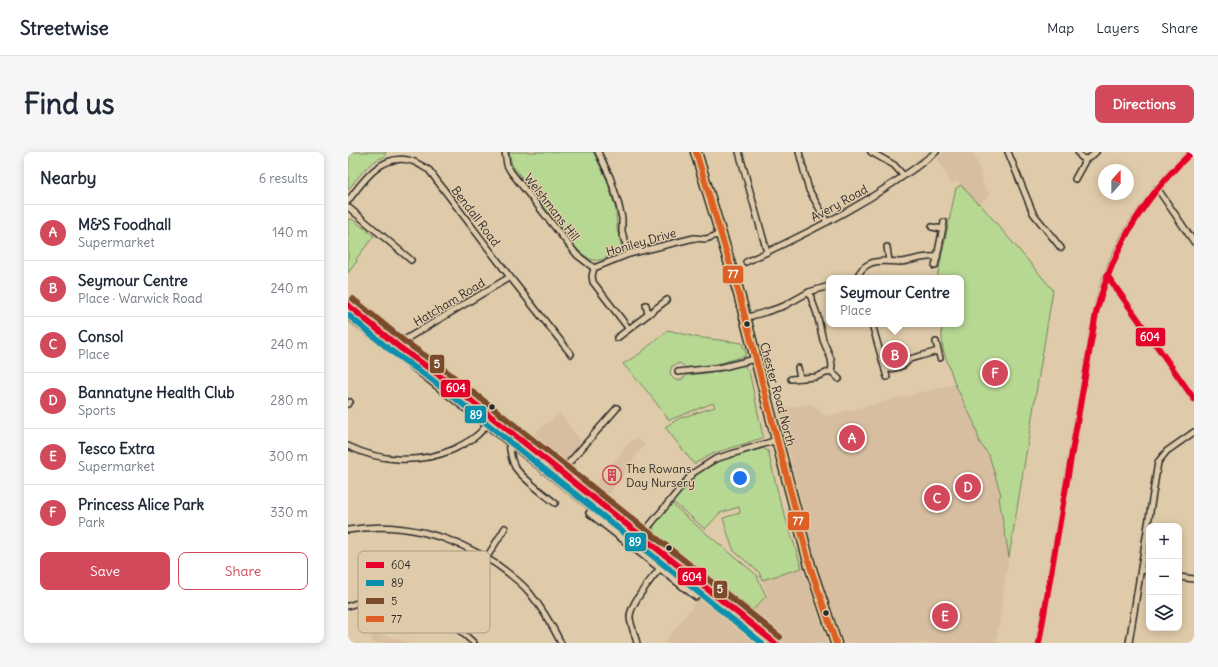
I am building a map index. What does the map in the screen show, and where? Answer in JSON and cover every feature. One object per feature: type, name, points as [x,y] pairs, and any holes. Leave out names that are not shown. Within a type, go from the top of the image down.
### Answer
[{"type":"highway","name":"Chester Road North","points":[[696,152],[744,318],[810,566],[836,643]]},
{"type":"main road","points":[[348,305],[641,536],[664,563],[765,643]]},
{"type":"main road","points":[[348,315],[636,542],[775,643]]},
{"type":"street","name":"Welshmans Hill","points":[[505,152],[507,165],[511,172],[577,255],[594,268]]},
{"type":"street","points":[[598,152],[610,177],[618,202],[622,218],[622,232],[629,254]]},
{"type":"street","points":[[740,152],[767,252]]},
{"type":"street","points":[[799,152],[809,190],[827,222]]},
{"type":"street","points":[[871,152],[894,165],[903,175]]},
{"type":"street","points":[[1008,152],[1033,213],[1038,221],[1058,240],[1061,248]]},
{"type":"street","points":[[1078,152],[1080,157],[1086,160]]},
{"type":"street","points":[[1075,179],[1086,160],[1090,159],[1096,152]]},
{"type":"street","points":[[1040,643],[1096,313],[1107,275],[1124,237],[1138,213],[1157,188],[1182,160],[1192,152]]},
{"type":"street","name":"Avery Road","points":[[746,262],[827,222],[884,189],[934,153]]},
{"type":"street","name":"Bendall Road","points":[[348,201],[371,171],[385,161],[402,158],[412,161],[429,170],[510,277],[572,354]]},
{"type":"street","points":[[1157,188],[1194,242]]},
{"type":"street","points":[[348,207],[411,260]]},
{"type":"street","points":[[935,266],[944,222]]},
{"type":"street","points":[[932,227],[942,229]]},
{"type":"street","name":"Honiley Drive","points":[[629,330],[593,282],[592,276],[594,268],[629,254],[694,238],[706,239],[720,234]]},
{"type":"street","points":[[888,247],[889,261]]},
{"type":"street","points":[[859,275],[863,268],[869,263],[889,261],[900,262],[922,256],[937,257]]},
{"type":"street","points":[[1107,275],[1194,400]]},
{"type":"street","name":"Hatcham Road","points":[[399,346],[406,339],[510,277]]},
{"type":"street","points":[[744,318],[784,306],[809,292],[826,287]]},
{"type":"street","points":[[809,292],[817,314],[823,340],[832,359],[831,371]]},
{"type":"street","points":[[617,338],[667,300]]},
{"type":"street","points":[[646,305],[648,314]]},
{"type":"street","points":[[873,327],[887,376]]},
{"type":"street","points":[[936,342],[940,358]]},
{"type":"street","points":[[885,370],[902,366],[910,359],[938,351]]},
{"type":"street","points":[[678,372],[724,367],[755,359]]},
{"type":"street","points":[[798,368],[800,378]]},
{"type":"street","points":[[791,379],[816,377],[831,371]]},
{"type":"street","points":[[831,371],[839,378]]},
{"type":"street","points":[[561,472],[617,408]]},
{"type":"street","points":[[348,446],[362,453],[389,459],[414,459],[439,455],[462,446],[475,437],[487,425]]},
{"type":"street","points":[[1129,643],[1158,462],[1167,451],[1194,432]]},
{"type":"street","points":[[636,542],[693,473],[715,459],[777,440]]},
{"type":"street","points":[[509,443],[515,467],[523,477],[555,503]]},
{"type":"street","points":[[545,471],[551,464]]},
{"type":"street","points":[[593,508],[589,513],[664,563],[635,603],[631,611],[630,618],[637,643]]},
{"type":"street","points":[[348,530],[391,527],[418,531],[442,538],[474,551]]},
{"type":"street","points":[[490,552],[505,528]]},
{"type":"street","points":[[490,561],[507,572],[528,590],[561,643]]},
{"type":"street","points":[[1141,570],[1146,571]]},
{"type":"street","points":[[1182,577],[1194,579]]},
{"type":"street","points":[[348,606],[358,603]]},
{"type":"street","points":[[463,633],[474,643]]},
{"type":"shaded area","points":[[945,152],[971,152],[976,159],[985,188],[990,194],[978,205],[958,182],[949,183],[948,177],[937,158]]},
{"type":"shaded area","points":[[955,384],[974,423],[980,443],[989,455],[1001,495],[999,498],[1009,557],[996,643],[844,643],[816,566],[779,409],[811,404],[826,416]]},
{"type":"shaded area","points":[[560,413],[582,442],[564,462],[558,462],[528,438]]},
{"type":"shaded area","points":[[636,438],[645,445],[626,468],[627,469],[606,498],[593,488],[629,442]]},
{"type":"shaded area","points":[[802,568],[815,603],[827,643],[783,643],[749,616],[767,595],[762,580]]},
{"type":"shaded area","points":[[699,598],[755,643],[664,643]]},
{"type":"shaded area","points":[[376,634],[400,639],[410,643],[373,643],[370,637]]},
{"type":"green space","points":[[349,152],[386,152],[384,157],[378,159],[363,171],[348,190]]},
{"type":"green space","points":[[509,152],[593,152],[607,180],[616,210],[617,230],[622,247],[619,253],[600,260],[592,260],[582,254],[512,165]]},
{"type":"green space","points":[[961,185],[978,204],[979,203],[1053,290],[1009,557],[999,498],[1001,495],[989,455],[980,443],[974,423],[955,384],[943,349],[941,327],[964,327],[964,275],[938,275],[956,188]]},
{"type":"green space","points":[[348,219],[352,219],[374,236],[356,259],[357,261],[348,273]]},
{"type":"green space","points":[[668,330],[695,337],[742,343],[746,353],[745,356],[714,365],[686,368],[680,363],[672,366],[670,372],[675,380],[681,380],[687,375],[717,372],[743,365],[749,371],[763,436],[762,438],[712,454],[694,464],[665,427],[680,418],[715,407],[713,403],[669,420],[647,391],[623,364],[639,354]]},
{"type":"green space","points":[[763,448],[768,451],[780,501],[802,568],[762,580],[759,572],[734,551],[729,538],[723,518],[740,513],[739,507],[720,513],[705,529],[673,502],[700,472],[735,456]]},
{"type":"green space","points":[[671,503],[758,576],[766,596],[753,610],[653,532],[654,524]]},
{"type":"transit line","name":"77","points":[[696,152],[739,294],[810,566],[836,643]]},
{"type":"transit line","name":"604","points":[[1039,643],[1096,313],[1103,290],[1111,268],[1132,226],[1159,187],[1192,152]]},
{"type":"transit line","name":"604","points":[[1107,275],[1194,399]]},
{"type":"transit line","name":"5","points":[[353,299],[404,341],[441,367],[556,458],[780,637]]},
{"type":"transit line","name":"604","points":[[348,305],[399,347],[436,373],[551,464],[775,643]]},
{"type":"transit line","name":"89","points":[[348,315],[394,353],[431,379],[762,643]]},
{"type":"place","name":"Seymour Centre","points":[[895,355]]},
{"type":"place","name":"Princess Alice Park","points":[[995,373]]},
{"type":"place","name":"M&S Foodhall","points":[[852,438]]},
{"type":"place","name":"The Rowans Day Nursery","points":[[612,475]]},
{"type":"place","name":"Bannatyne Health Club","points":[[968,487]]},
{"type":"place","name":"Consol","points":[[937,498]]},
{"type":"place","name":"Tesco Extra","points":[[945,616]]}]
